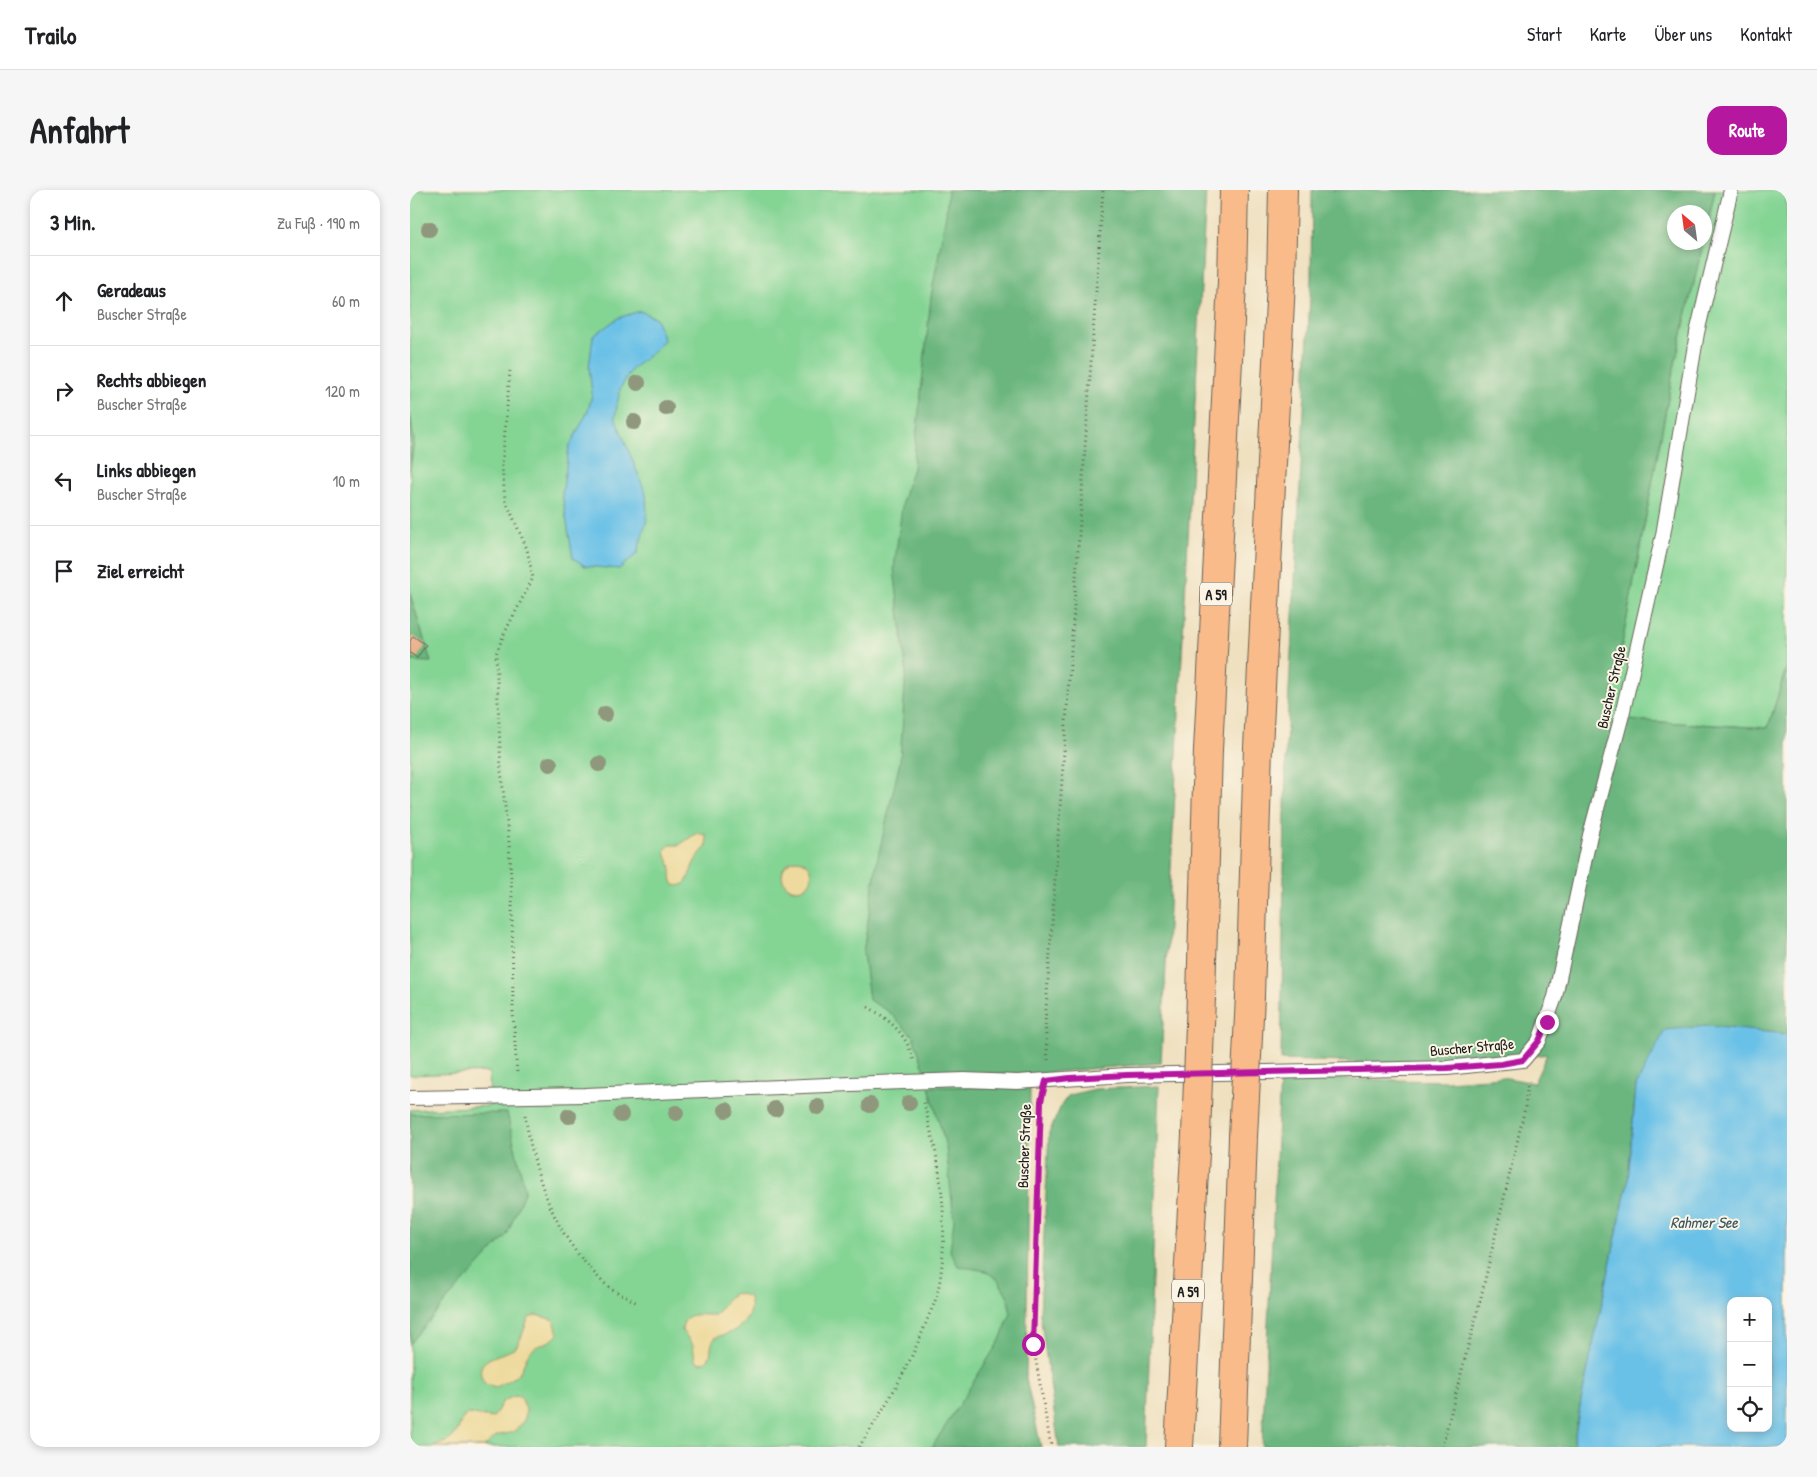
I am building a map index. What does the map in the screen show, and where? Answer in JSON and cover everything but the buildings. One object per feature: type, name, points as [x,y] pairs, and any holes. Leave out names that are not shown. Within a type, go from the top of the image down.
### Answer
[{"type":"highway","name":"A 59","points":[[1179,1447],[1196,1135],[1208,750],[1232,282],[1234,190]]},
{"type":"highway","points":[[1232,1447],[1258,748],[1281,281],[1283,190]]},
{"type":"lane","name":"Buscher Straße","points":[[1046,1081],[1127,1075],[1447,1068],[1523,1060],[1539,1041],[1555,997],[1590,835],[1622,714],[1663,535],[1700,317],[1731,190]]},
{"type":"lane","points":[[410,1098],[586,1095],[691,1089],[920,1081],[1046,1081]]},
{"type":"path","points":[[1046,1081],[1049,1065],[1045,1024],[1103,190]]},
{"type":"path","points":[[510,371],[502,466],[505,499],[527,549],[533,578],[504,634],[496,654],[501,772],[509,842],[512,898],[516,1068],[521,1095]]},
{"type":"path","points":[[868,1007],[888,1019],[899,1030],[908,1043],[920,1081]]},
{"type":"path","points":[[1442,1447],[1481,1297],[1526,1108],[1528,1081],[1523,1060]]},
{"type":"path","name":"Buscher Straße","points":[[1046,1081],[1041,1101],[1033,1344],[1051,1447]]},
{"type":"path","points":[[859,1447],[889,1403],[918,1343],[938,1292],[942,1253],[942,1208],[938,1165],[926,1112]]},
{"type":"path","points":[[525,1118],[531,1148],[550,1209],[563,1234],[604,1283],[637,1303]]},
{"type":"green space","points":[[410,190],[1074,190],[1030,1074],[1020,1447],[410,1447],[410,1110],[490,1106],[489,1072],[410,1075]]},
{"type":"green space","points":[[948,190],[1206,190],[1161,1063],[1030,1074],[926,1074],[913,1036],[888,1011],[869,1000],[863,953],[877,861],[900,762],[906,669],[894,568],[903,500],[913,468],[931,297],[946,214]]},
{"type":"green space","points":[[1312,190],[1715,190],[1712,205],[1667,205],[1667,250],[1701,250],[1672,377],[1608,719],[1768,728],[1787,665],[1787,1034],[1707,1026],[1636,1086],[1628,1181],[1573,1447],[1262,1447],[1280,1078],[1448,1081],[1502,1077],[1534,1083],[1547,1054],[1502,1061],[1449,1065],[1281,1060],[1286,747],[1311,279]]},
{"type":"green space","points":[[1715,190],[1787,190],[1787,665],[1768,728],[1608,719],[1672,377],[1701,250],[1712,250],[1712,205]]},
{"type":"green space","points":[[410,412],[414,441],[410,471]]},
{"type":"green space","points":[[410,593],[431,662],[410,661]]},
{"type":"green space","points":[[1159,1086],[1146,1447],[1059,1447],[1040,1314],[1049,1133],[1062,1104],[1069,1095],[1095,1089]]},
{"type":"green space","points":[[929,1087],[1030,1087],[1026,1379],[1041,1447],[932,1447],[1000,1340],[1011,1313],[1007,1295],[998,1280],[986,1271],[958,1266],[950,1251],[954,1220],[946,1147]]},
{"type":"green space","points":[[507,1113],[525,1190],[507,1235],[447,1300],[410,1344],[410,1114]]},
{"type":"sand","points":[[697,833],[706,835],[707,846],[695,861],[686,882],[679,886],[674,885],[665,850],[670,845],[679,845]]},
{"type":"sand","points":[[797,860],[808,864],[812,875],[808,886],[797,890],[786,886],[782,875],[786,864]]},
{"type":"sand","points":[[735,1293],[748,1296],[750,1302],[749,1314],[738,1328],[715,1338],[710,1356],[706,1361],[701,1363],[695,1360],[693,1345],[682,1330],[683,1323],[689,1316],[715,1315],[730,1296]]},
{"type":"sand","points":[[536,1315],[554,1320],[558,1334],[552,1340],[535,1347],[526,1357],[518,1374],[511,1379],[496,1387],[485,1384],[481,1374],[481,1367],[491,1358],[516,1347],[529,1318]]},
{"type":"sand","points":[[515,1396],[521,1397],[526,1409],[525,1418],[521,1425],[513,1432],[496,1436],[484,1447],[432,1447],[451,1439],[463,1418],[468,1414],[493,1418],[503,1401]]},
{"type":"water","points":[[640,311],[656,318],[664,340],[631,370],[620,389],[615,417],[646,494],[647,519],[637,554],[619,569],[585,566],[573,558],[562,494],[569,447],[588,411],[592,394],[589,367],[593,336],[618,318]]},
{"type":"water","name":"Rahmer See","points":[[1707,1026],[1787,1034],[1787,1447],[1573,1447],[1628,1181],[1636,1086],[1665,1030]]},
{"type":"route","points":[[1033,1344],[1041,1101],[1046,1081],[1127,1075],[1447,1068],[1501,1064],[1523,1060],[1539,1041],[1547,1022]]}]
